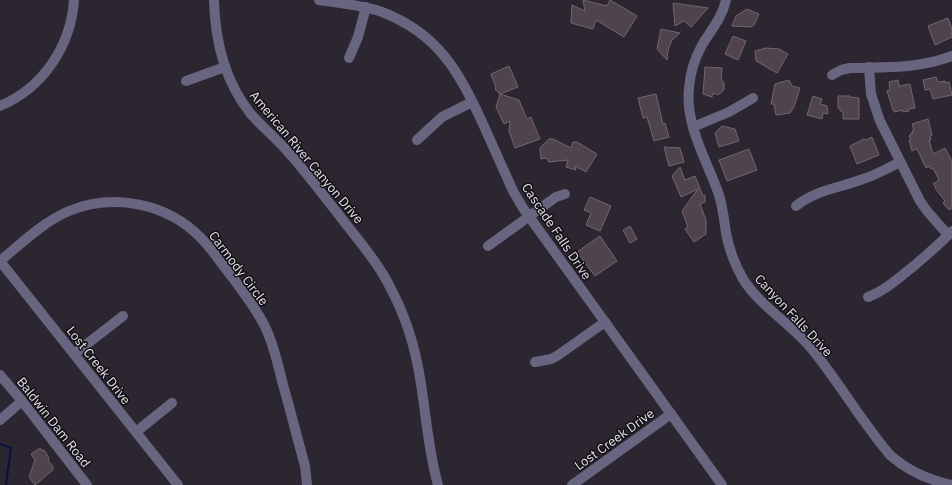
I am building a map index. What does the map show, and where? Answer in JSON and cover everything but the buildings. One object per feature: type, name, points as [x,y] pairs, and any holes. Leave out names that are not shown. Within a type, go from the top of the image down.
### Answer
[{"type":"street","points":[[0,106],[25,91],[40,79],[55,59],[70,26],[74,0]]},
{"type":"street","name":"American River Canyon Drive","points":[[214,0],[214,22],[217,40],[225,67],[233,85],[250,112],[302,168],[370,256],[391,288],[406,323],[417,360],[432,461],[438,485]]},
{"type":"street","name":"Cascade Falls Drive","points":[[319,0],[366,7],[382,12],[401,21],[435,46],[453,67],[462,80],[513,191],[529,216],[722,485]]},
{"type":"street","name":"Canyon Falls Drive","points":[[726,0],[720,17],[698,53],[690,79],[688,100],[693,127],[719,195],[728,244],[732,256],[743,279],[764,303],[799,336],[818,357],[890,455],[911,471],[935,483],[952,484]]},
{"type":"street","points":[[349,58],[358,36],[366,7]]},
{"type":"street","points":[[832,75],[846,69],[928,64],[952,56]]},
{"type":"street","points":[[186,82],[225,67]]},
{"type":"street","points":[[868,297],[882,291],[892,284],[940,244],[950,233],[924,206],[882,128],[870,87],[869,67]]},
{"type":"street","points":[[693,127],[729,112],[753,98]]},
{"type":"street","points":[[417,140],[442,117],[472,102]]},
{"type":"street","points":[[796,206],[818,192],[862,180],[900,162]]},
{"type":"street","points":[[488,246],[556,197],[565,194]]},
{"type":"street","name":"Carmody Circle","points":[[0,261],[56,218],[91,204],[116,202],[141,205],[165,212],[186,225],[201,237],[209,247],[255,308],[266,327],[273,347],[305,466],[307,485]]},
{"type":"street","name":"Lost Creek Drive","points":[[0,261],[178,485]]},
{"type":"street","points":[[74,354],[123,316]]},
{"type":"street","points":[[535,362],[558,356],[605,322]]},
{"type":"street","name":"Baldwin Dam Road","points":[[0,375],[87,485]]},
{"type":"street","points":[[0,420],[22,401]]},
{"type":"street","points":[[136,432],[172,403]]},
{"type":"street","name":"Lost Creek Drive","points":[[572,485],[671,414]]},
{"type":"waterway","points":[[0,444],[11,448],[6,485]]}]
